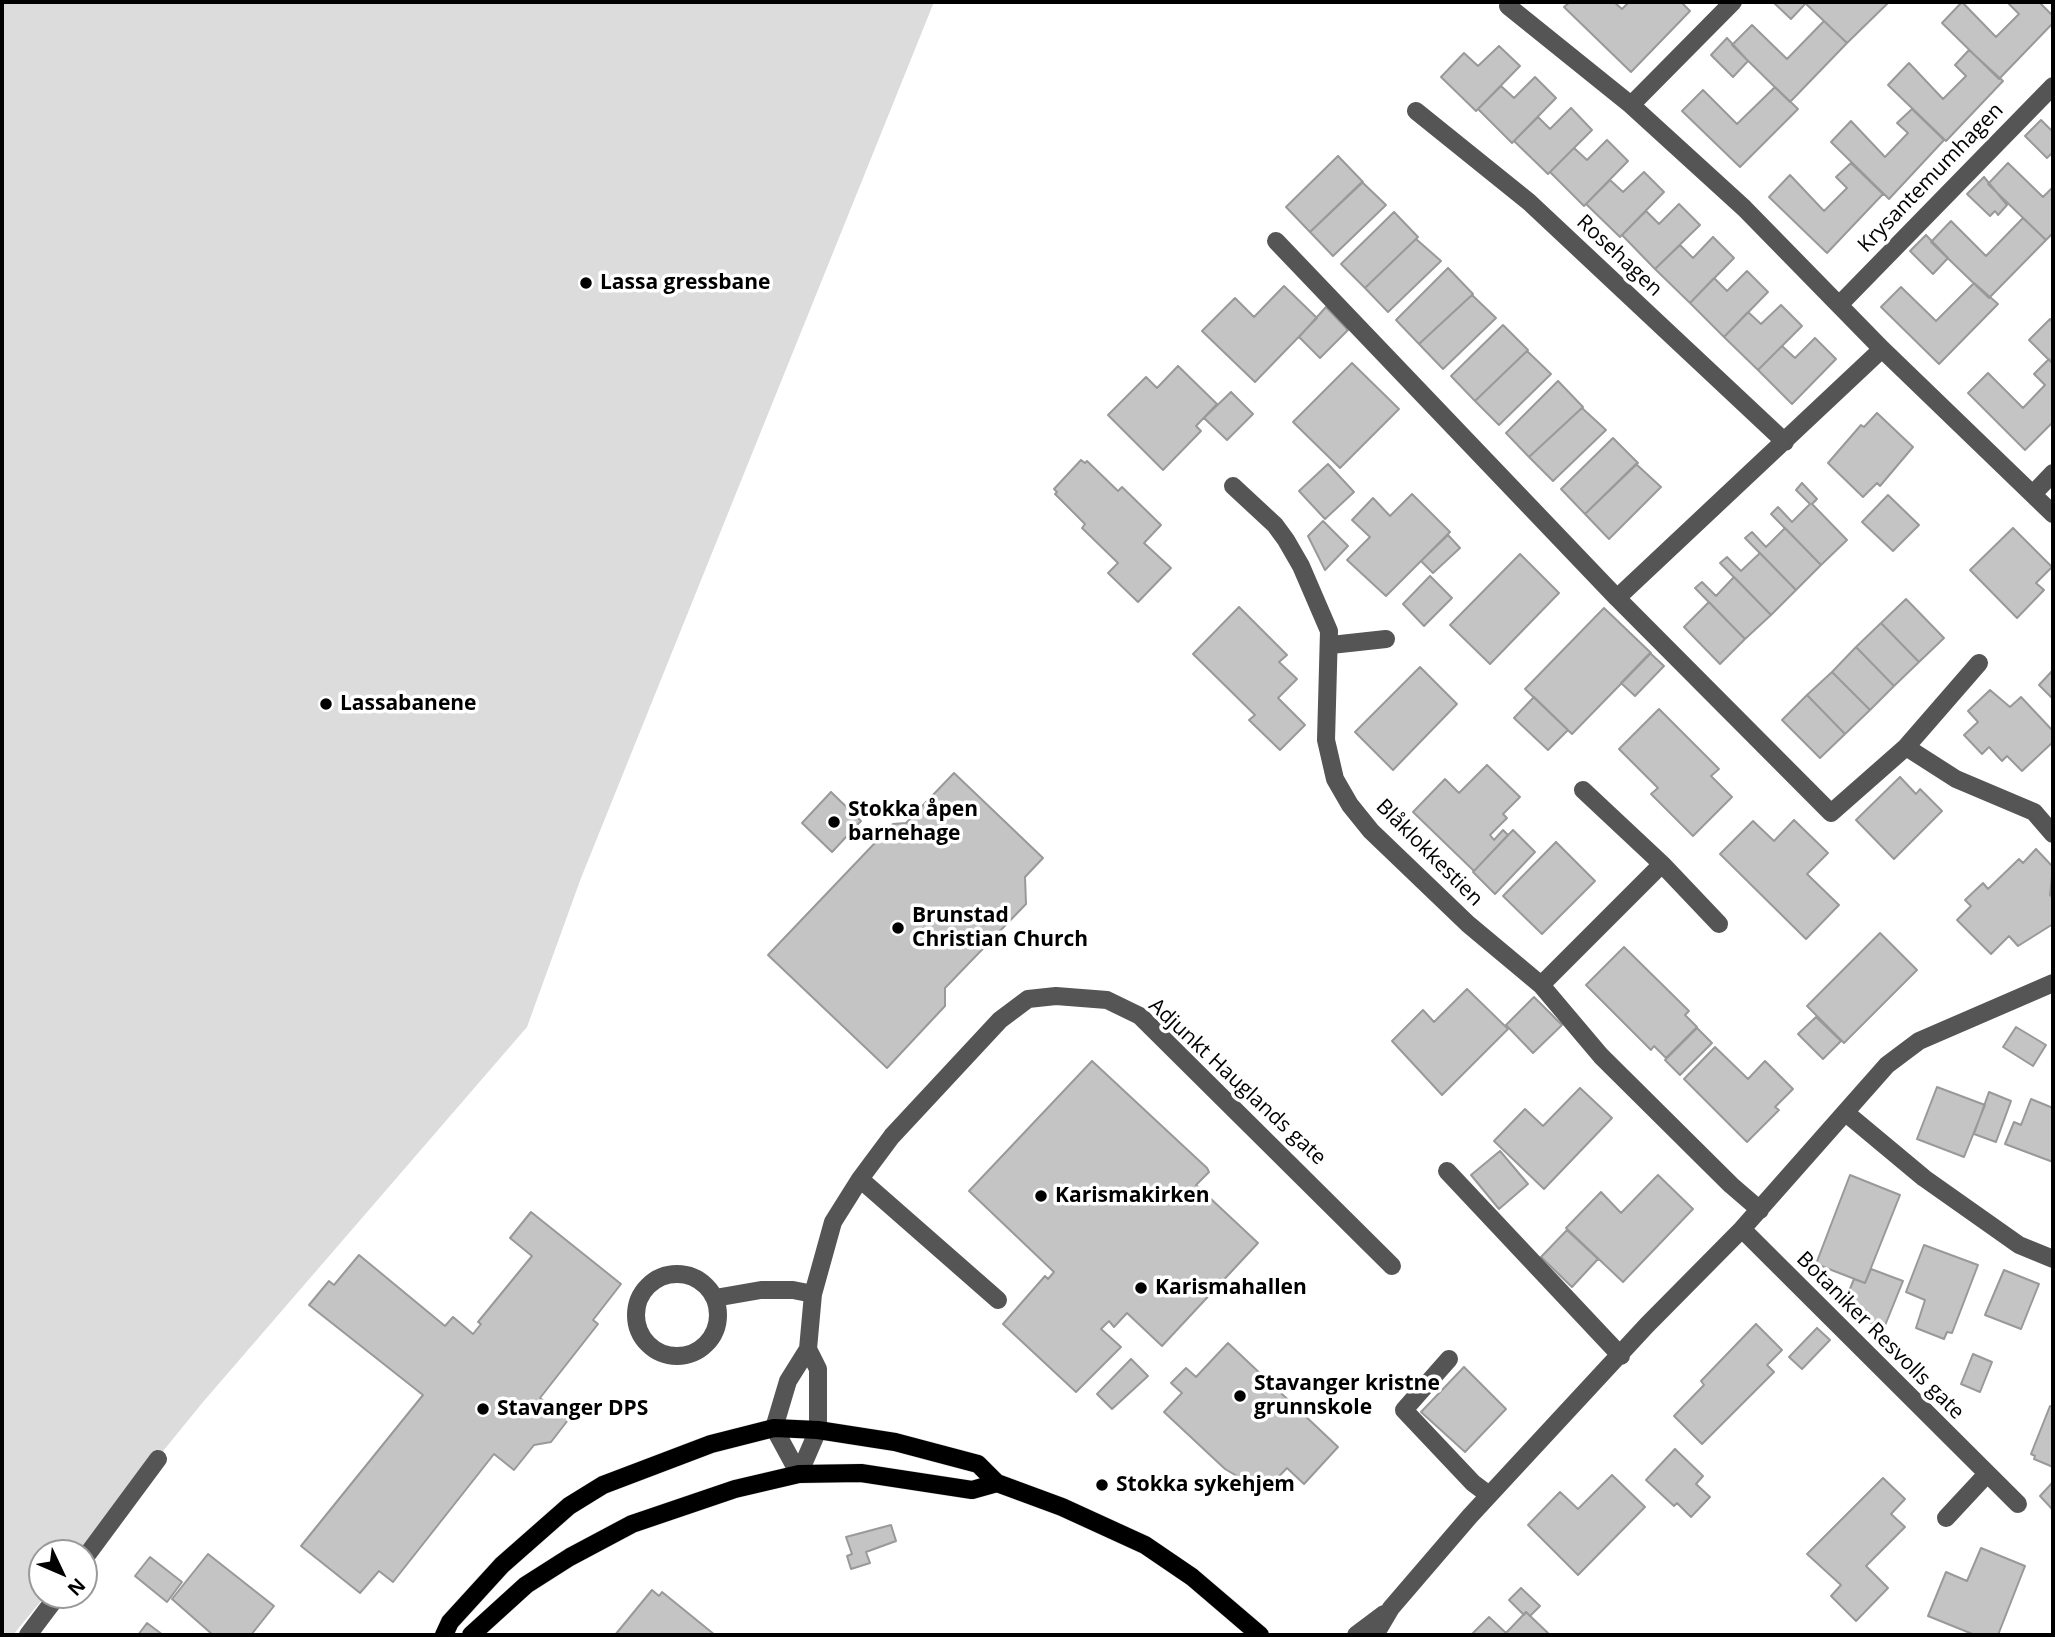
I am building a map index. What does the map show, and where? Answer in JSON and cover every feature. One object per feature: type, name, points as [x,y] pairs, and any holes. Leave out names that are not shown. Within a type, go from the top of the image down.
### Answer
[{"type":"main road","points":[[444,1635],[450,1622],[502,1564],[569,1506],[603,1485],[711,1444],[774,1428],[818,1430],[895,1442],[978,1464],[997,1483],[1062,1507],[1145,1545],[1192,1577],[1254,1630]]},
{"type":"main road","points":[[471,1635],[526,1585],[632,1524],[712,1496],[799,1474],[861,1473],[972,1490],[997,1483]]},
{"type":"street","points":[[1631,105],[1733,2]]},
{"type":"street","points":[[1508,6],[1631,105],[1744,208],[1796,263],[1841,303],[1882,349],[2053,514]]},
{"type":"street","name":"Krysantemumhagen","points":[[1841,303],[2053,86]]},
{"type":"street","name":"Rosehagen","points":[[1416,111],[1529,202],[1785,442]]},
{"type":"street","points":[[1276,242],[1617,598],[1831,813],[1906,747],[1979,663]]},
{"type":"street","points":[[1617,598],[1882,349]]},
{"type":"street","points":[[2033,494],[2053,473]]},
{"type":"street","name":"Blåklokkestien","points":[[1233,486],[1275,525],[1296,557],[1329,631],[1331,645],[1326,740],[1335,779],[1350,805],[1371,831],[1468,924],[1541,985],[1601,1056],[1731,1185],[1760,1210]]},
{"type":"street","points":[[1331,645],[1386,639]]},
{"type":"street","points":[[1906,747],[1956,779],[2034,812],[2053,834]]},
{"type":"street","points":[[1583,790],[1662,863],[1719,925]]},
{"type":"street","points":[[1541,985],[1662,863]]},
{"type":"street","points":[[1375,1635],[1391,1608],[1489,1495],[1760,1210],[1887,1065],[1919,1041],[2053,983]]},
{"type":"street","name":"Adjunkt Hauglands gate","points":[[774,1428],[788,1381],[808,1349],[813,1294],[833,1222],[892,1136],[991,1030],[1028,999],[1056,996],[1107,1000],[1140,1016],[1392,1266]]},
{"type":"street","points":[[1846,1113],[1934,1186],[2019,1245],[2053,1259]]},
{"type":"street","points":[[1447,1171],[1620,1356]]},
{"type":"street","points":[[860,1179],[998,1300]]},
{"type":"street","name":"Botaniker Resvolls gate","points":[[1742,1229],[2018,1504]]},
{"type":"street","points":[[664,1275],[694,1277],[707,1286],[715,1298],[718,1324],[705,1346],[694,1354],[666,1356],[652,1349],[642,1338],[636,1324],[636,1308],[641,1294],[664,1275]]},
{"type":"street","points":[[715,1298],[761,1290],[793,1290],[813,1294]]},
{"type":"street","name":"Adjunkt Hauglands gate","points":[[799,1474],[818,1430],[818,1369],[808,1349]]},
{"type":"street","points":[[1450,1359],[1404,1410],[1489,1495]]},
{"type":"street","points":[[774,1428],[799,1474]]},
{"type":"street","points":[[98,1540],[158,1459]]},
{"type":"street","points":[[1946,1518],[1986,1475]]},
{"type":"street","points":[[1356,1635],[1391,1608]]},
{"type":"street","points":[[28,1635],[48,1609]]},
{"type":"shaded area","name":"Lassabanene","points":[[2,2],[934,2],[581,878],[527,1027],[203,1402],[91,1539],[28,1539],[28,1609],[34,1609],[13,1635],[2,1635]]},
{"type":"building","points":[[1570,2],[1614,2],[1622,9],[1629,2],[1681,2],[1690,11],[1631,72],[1564,7]]},
{"type":"building","points":[[1773,2],[1804,2],[1806,3],[1791,19]]},
{"type":"building","points":[[1804,2],[1889,2],[1847,43]]},
{"type":"building","points":[[1962,2],[1996,37],[2019,14],[2010,2],[2039,2],[2053,16],[2053,23],[1999,79],[1942,23]]},
{"type":"building","points":[[1824,21],[1847,43],[1790,102],[1732,45],[1752,25],[1787,59]]},
{"type":"building","points":[[1727,38],[1748,61],[1733,77],[1711,55]]},
{"type":"building","points":[[1499,46],[1520,66],[1476,111],[1441,77],[1464,53],[1478,66]]},
{"type":"building","points":[[1969,50],[2003,81],[1946,141],[1888,85],[1909,63],[1943,99],[1966,76],[1955,65]]},
{"type":"building","points":[[1535,77],[1556,98],[1512,143],[1478,109],[1501,86],[1514,98]]},
{"type":"building","points":[[1775,87],[1798,109],[1740,167],[1682,111],[1703,90],[1737,124]]},
{"type":"building","points":[[1571,108],[1592,130],[1548,174],[1514,141],[1538,117],[1550,129]]},
{"type":"building","points":[[1912,109],[1944,140],[1889,199],[1831,142],[1851,121],[1885,157],[1908,133],[1897,123]]},
{"type":"building","points":[[2041,120],[2053,132],[2053,152],[2047,158],[2025,136]]},
{"type":"building","points":[[1607,140],[1628,161],[1584,206],[1550,172],[1574,148],[1587,160]]},
{"type":"building","points":[[1338,156],[1363,182],[1310,232],[1286,207]]},
{"type":"building","points":[[1851,163],[1883,194],[1827,253],[1769,197],[1790,175],[1824,211],[1847,188],[1836,177]]},
{"type":"building","points":[[2008,163],[2043,197],[2053,187],[2053,233],[2046,240],[1988,184]]},
{"type":"building","points":[[1644,172],[1664,192],[1620,237],[1586,204],[1610,180],[1623,192]]},
{"type":"building","points":[[1984,177],[2007,205],[1998,215],[1995,211],[1990,216],[1967,194]]},
{"type":"building","points":[[1362,182],[1386,205],[1333,256],[1310,232]]},
{"type":"building","points":[[1679,204],[1700,225],[1655,269],[1622,235],[1646,211],[1659,224]]},
{"type":"building","points":[[1394,212],[1418,237],[1365,288],[1341,264]]},
{"type":"building","points":[[2023,218],[2046,240],[1989,298],[1931,242],[1951,221],[1986,256]]},
{"type":"building","points":[[1926,235],[1948,258],[1933,274],[1910,251]]},
{"type":"building","points":[[1713,237],[1734,258],[1690,303],[1655,269],[1680,245],[1693,258]]},
{"type":"building","points":[[1416,239],[1441,261],[1388,312],[1365,288]]},
{"type":"building","points":[[1448,268],[1473,294],[1419,344],[1396,320]]},
{"type":"building","points":[[1747,271],[1768,292],[1724,337],[1690,303],[1714,278],[1727,291]]},
{"type":"building","points":[[1974,283],[1998,304],[1939,364],[1881,307],[1901,287],[1936,321]]},
{"type":"building","points":[[1284,286],[1317,318],[1255,382],[1202,331],[1235,298],[1254,317]]},
{"type":"building","points":[[1472,295],[1496,318],[1443,369],[1419,344]]},
{"type":"building","points":[[1781,305],[1802,326],[1758,370],[1724,337],[1748,312],[1761,324]]},
{"type":"building","points":[[1326,307],[1348,330],[1320,358],[1299,337]]},
{"type":"building","points":[[2050,319],[2053,323],[2053,364],[2029,340]]},
{"type":"building","points":[[1503,325],[1528,350],[1475,401],[1451,376]]},
{"type":"building","points":[[1815,338],[1836,359],[1792,404],[1758,370],[1782,346],[1795,358]]},
{"type":"building","points":[[1527,351],[1551,374],[1499,425],[1475,401]]},
{"type":"building","points":[[2049,359],[2053,364],[2053,422],[2025,450],[1968,393],[1988,373],[2023,408],[2045,385],[2034,374]]},
{"type":"building","points":[[1352,363],[1399,409],[1340,468],[1293,422]]},
{"type":"building","points":[[1178,366],[1217,404],[1196,426],[1201,431],[1163,470],[1108,415],[1146,377],[1157,388]]},
{"type":"building","points":[[1558,381],[1583,407],[1529,457],[1506,433]]},
{"type":"building","points":[[1231,392],[1253,414],[1227,440],[1204,418]]},
{"type":"building","points":[[1582,408],[1606,430],[1553,481],[1529,457]]},
{"type":"building","points":[[1877,413],[1913,447],[1880,486],[1877,483],[1863,497],[1828,463],[1861,425],[1864,427]]},
{"type":"building","points":[[1613,438],[1638,463],[1585,514],[1561,489]]},
{"type":"building","points":[[1081,460],[1085,463],[1087,461],[1118,491],[1122,487],[1161,525],[1144,543],[1171,568],[1138,602],[1108,573],[1118,563],[1082,528],[1085,524],[1055,494],[1057,492],[1054,489]]},
{"type":"building","points":[[1328,464],[1354,492],[1325,519],[1299,491]]},
{"type":"building","points":[[1636,464],[1661,487],[1609,539],[1585,514]]},
{"type":"building","points":[[1802,483],[1817,499],[1812,504],[1847,540],[1821,565],[1771,514],[1778,507],[1792,522],[1810,504],[1796,490]]},
{"type":"building","points":[[1412,494],[1450,532],[1386,596],[1347,560],[1370,537],[1352,520],[1373,498],[1390,516]]},
{"type":"building","points":[[1888,495],[1919,525],[1893,551],[1862,522]]},
{"type":"building","points":[[1323,521],[1348,546],[1325,570],[1308,536]]},
{"type":"building","points":[[1785,528],[1821,565],[1796,590],[1745,538],[1752,532],[1766,547]]},
{"type":"building","points":[[2013,528],[2052,567],[2036,583],[2044,590],[2017,618],[1970,570]]},
{"type":"building","points":[[1448,535],[1460,548],[1433,573],[1421,561]]},
{"type":"building","points":[[1760,553],[1796,590],[1771,615],[1720,563],[1727,557],[1741,571]]},
{"type":"building","points":[[1520,554],[1559,593],[1490,664],[1450,625]]},
{"type":"building","points":[[1430,576],[1452,598],[1424,626],[1403,604]]},
{"type":"building","points":[[1734,577],[1771,615],[1745,639],[1695,588],[1702,582],[1716,596]]},
{"type":"building","points":[[1906,599],[1944,638],[1919,662],[1881,623]]},
{"type":"building","points":[[1709,602],[1745,639],[1720,664],[1684,627]]},
{"type":"building","points":[[1239,607],[1287,655],[1279,662],[1297,679],[1278,698],[1305,725],[1280,750],[1249,720],[1255,715],[1193,654]]},
{"type":"building","points":[[1604,608],[1651,653],[1572,734],[1525,689]]},
{"type":"building","points":[[1881,623],[1919,662],[1894,686],[1856,647]]},
{"type":"building","points":[[1856,647],[1894,686],[1870,710],[1832,672]]},
{"type":"building","points":[[1650,653],[1664,666],[1635,696],[1621,683]]},
{"type":"building","points":[[1420,667],[1457,704],[1393,770],[1355,732]]},
{"type":"building","points":[[2053,670],[2053,699],[2039,685]]},
{"type":"building","points":[[1832,672],[1870,710],[1845,734],[1807,695]]},
{"type":"building","points":[[1990,690],[2010,707],[2021,697],[2053,731],[2053,742],[2022,771],[2007,756],[2002,761],[1989,747],[1982,754],[1964,735],[1978,722],[1968,711]]},
{"type":"building","points":[[1807,695],[1845,734],[1820,758],[1782,720]]},
{"type":"building","points":[[1534,697],[1568,730],[1548,750],[1514,718]]},
{"type":"building","points":[[1659,709],[1719,769],[1711,776],[1732,797],[1693,836],[1651,794],[1658,788],[1619,749]]},
{"type":"building","points":[[1487,765],[1520,797],[1503,814],[1507,818],[1490,835],[1494,840],[1503,830],[1508,835],[1474,871],[1413,812],[1445,779],[1459,793]]},
{"type":"building","name":"Brunstad Christian Church","points":[[954,773],[1043,858],[1025,877],[1026,904],[945,988],[945,1006],[887,1068],[768,955],[893,824],[906,823]]},
{"type":"building","points":[[1900,777],[1916,794],[1920,789],[1942,811],[1894,859],[1856,820]]},
{"type":"building","points":[[831,792],[861,821],[832,852],[802,823]]},
{"type":"building","points":[[1794,820],[1828,853],[1807,874],[1839,905],[1806,939],[1720,854],[1753,821],[1774,841]]},
{"type":"building","points":[[1513,830],[1535,852],[1495,894],[1473,872]]},
{"type":"building","points":[[1556,842],[1595,881],[1542,934],[1503,896]]},
{"type":"building","points":[[2036,849],[2053,867],[2050,895],[2053,898],[2053,924],[2018,946],[2009,936],[1991,954],[1957,920],[1971,906],[1965,900],[1983,883],[1988,889],[2019,859],[2023,863]]},
{"type":"building","points":[[1880,933],[1917,970],[1844,1043],[1807,1006]]},
{"type":"building","points":[[1624,947],[1689,1011],[1685,1015],[1697,1027],[1666,1058],[1654,1046],[1651,1050],[1586,985]]},
{"type":"building","points":[[1467,989],[1508,1029],[1442,1095],[1392,1041],[1423,1010],[1434,1022]]},
{"type":"building","points":[[1534,997],[1562,1025],[1533,1053],[1506,1025]]},
{"type":"building","points":[[1816,1017],[1841,1041],[1823,1059],[1798,1034]]},
{"type":"building","points":[[2016,1027],[2046,1045],[2033,1066],[2003,1047]]},
{"type":"building","points":[[1697,1028],[1712,1043],[1680,1075],[1665,1060]]},
{"type":"building","points":[[1715,1047],[1748,1079],[1765,1061],[1793,1089],[1775,1107],[1779,1110],[1747,1142],[1684,1079]]},
{"type":"building","points":[[1092,1061],[1207,1168],[1209,1172],[1196,1185],[1258,1243],[1162,1346],[1127,1313],[1114,1327],[1109,1321],[1101,1329],[1121,1347],[1076,1392],[1003,1324],[1045,1276],[1048,1279],[1054,1272],[969,1191]]},
{"type":"building","points":[[1937,1087],[1985,1105],[1964,1157],[1917,1139]]},
{"type":"building","points":[[1580,1088],[1612,1118],[1544,1189],[1494,1141],[1525,1109],[1543,1126]]},
{"type":"building","points":[[1989,1092],[2011,1101],[1996,1142],[1974,1134]]},
{"type":"building","points":[[2031,1099],[2053,1108],[2053,1162],[2005,1144],[2014,1122],[2021,1125]]},
{"type":"building","points":[[1500,1151],[1528,1184],[1499,1209],[1471,1175]]},
{"type":"building","points":[[1658,1175],[1693,1209],[1623,1282],[1566,1228],[1601,1192],[1621,1213]]},
{"type":"building","points":[[1850,1175],[1900,1195],[1865,1283],[1816,1264]]},
{"type":"building","name":"Stavanger DPS","points":[[531,1212],[621,1284],[593,1320],[598,1324],[540,1398],[568,1420],[551,1442],[534,1445],[514,1470],[494,1454],[393,1582],[379,1571],[360,1593],[301,1546],[423,1395],[309,1305],[329,1281],[334,1285],[359,1255],[445,1326],[453,1317],[473,1334],[481,1324],[478,1322],[532,1256],[510,1238]]},
{"type":"building","points":[[1567,1230],[1598,1259],[1572,1287],[1541,1257]]},
{"type":"building","points":[[1924,1245],[1978,1265],[1952,1333],[1947,1332],[1944,1339],[1916,1328],[1925,1300],[1906,1292]]},
{"type":"building","points":[[1871,1269],[1903,1281],[1884,1328],[1866,1321],[1869,1317],[1852,1310],[1854,1304],[1845,1301],[1854,1279],[1865,1283]]},
{"type":"building","points":[[2004,1270],[2039,1284],[2021,1329],[1985,1315]]},
{"type":"building","points":[[1756,1324],[1782,1350],[1767,1365],[1774,1372],[1702,1444],[1674,1416],[1704,1385],[1701,1381]]},
{"type":"building","points":[[1817,1328],[1830,1340],[1802,1369],[1789,1357]]},
{"type":"building","points":[[1228,1343],[1338,1447],[1304,1484],[1287,1468],[1264,1492],[1225,1469],[1164,1412],[1182,1393],[1171,1383],[1186,1368],[1196,1377]]},
{"type":"building","points":[[1973,1354],[1992,1362],[1980,1392],[1961,1384]]},
{"type":"building","points":[[1131,1359],[1148,1376],[1112,1409],[1097,1394]]},
{"type":"building","points":[[1464,1367],[1506,1409],[1465,1452],[1421,1412]]},
{"type":"building","points":[[2050,1406],[2053,1408],[2053,1467],[2034,1459],[2035,1456],[2031,1454]]},
{"type":"building","points":[[1675,1449],[1703,1476],[1696,1484],[1710,1497],[1691,1517],[1677,1503],[1674,1506],[1646,1480]]},
{"type":"building","points":[[1612,1475],[1645,1507],[1578,1575],[1528,1525],[1560,1492],[1578,1509]]},
{"type":"building","points":[[1883,1478],[1905,1499],[1891,1514],[1905,1527],[1866,1566],[1888,1588],[1856,1621],[1831,1596],[1841,1585],[1807,1554]]},
{"type":"building","points":[[2053,1482],[2053,1510],[2040,1496]]},
{"type":"building","points":[[891,1525],[896,1541],[866,1552],[870,1563],[851,1569],[847,1556],[852,1554],[846,1537]]},
{"type":"building","points":[[1981,1548],[2025,1566],[1998,1635],[1975,1635],[1928,1616],[1946,1572],[1967,1581]]},
{"type":"building","points":[[208,1554],[274,1606],[251,1635],[213,1635],[172,1599]]},
{"type":"building","points":[[150,1557],[182,1582],[167,1602],[135,1576]]},
{"type":"building","points":[[1521,1588],[1540,1606],[1530,1616],[1526,1612],[1524,1615],[1509,1600]]},
{"type":"building","points":[[652,1590],[659,1596],[662,1592],[715,1635],[615,1635]]},
{"type":"building","points":[[1526,1612],[1550,1635],[1471,1635],[1489,1617],[1506,1633]]},
{"type":"building","points":[[147,1623],[163,1635],[138,1635]]},
{"type":"place","name":"Lassa gressbane","points":[[586,283]]},
{"type":"place","name":"Lassabanene","points":[[326,704]]},
{"type":"place","name":"Stokka åpen barnehage","points":[[834,822]]},
{"type":"place","name":"Brunstad Christian Church","points":[[898,928]]},
{"type":"place","name":"Karismakirken","points":[[1041,1196]]},
{"type":"place","name":"Karismahallen","points":[[1141,1288]]},
{"type":"place","name":"Stavanger kristne grunnskole","points":[[1240,1396]]},
{"type":"place","name":"Stavanger DPS","points":[[483,1409]]},
{"type":"place","name":"Stokka sykehjem","points":[[1102,1485]]}]
